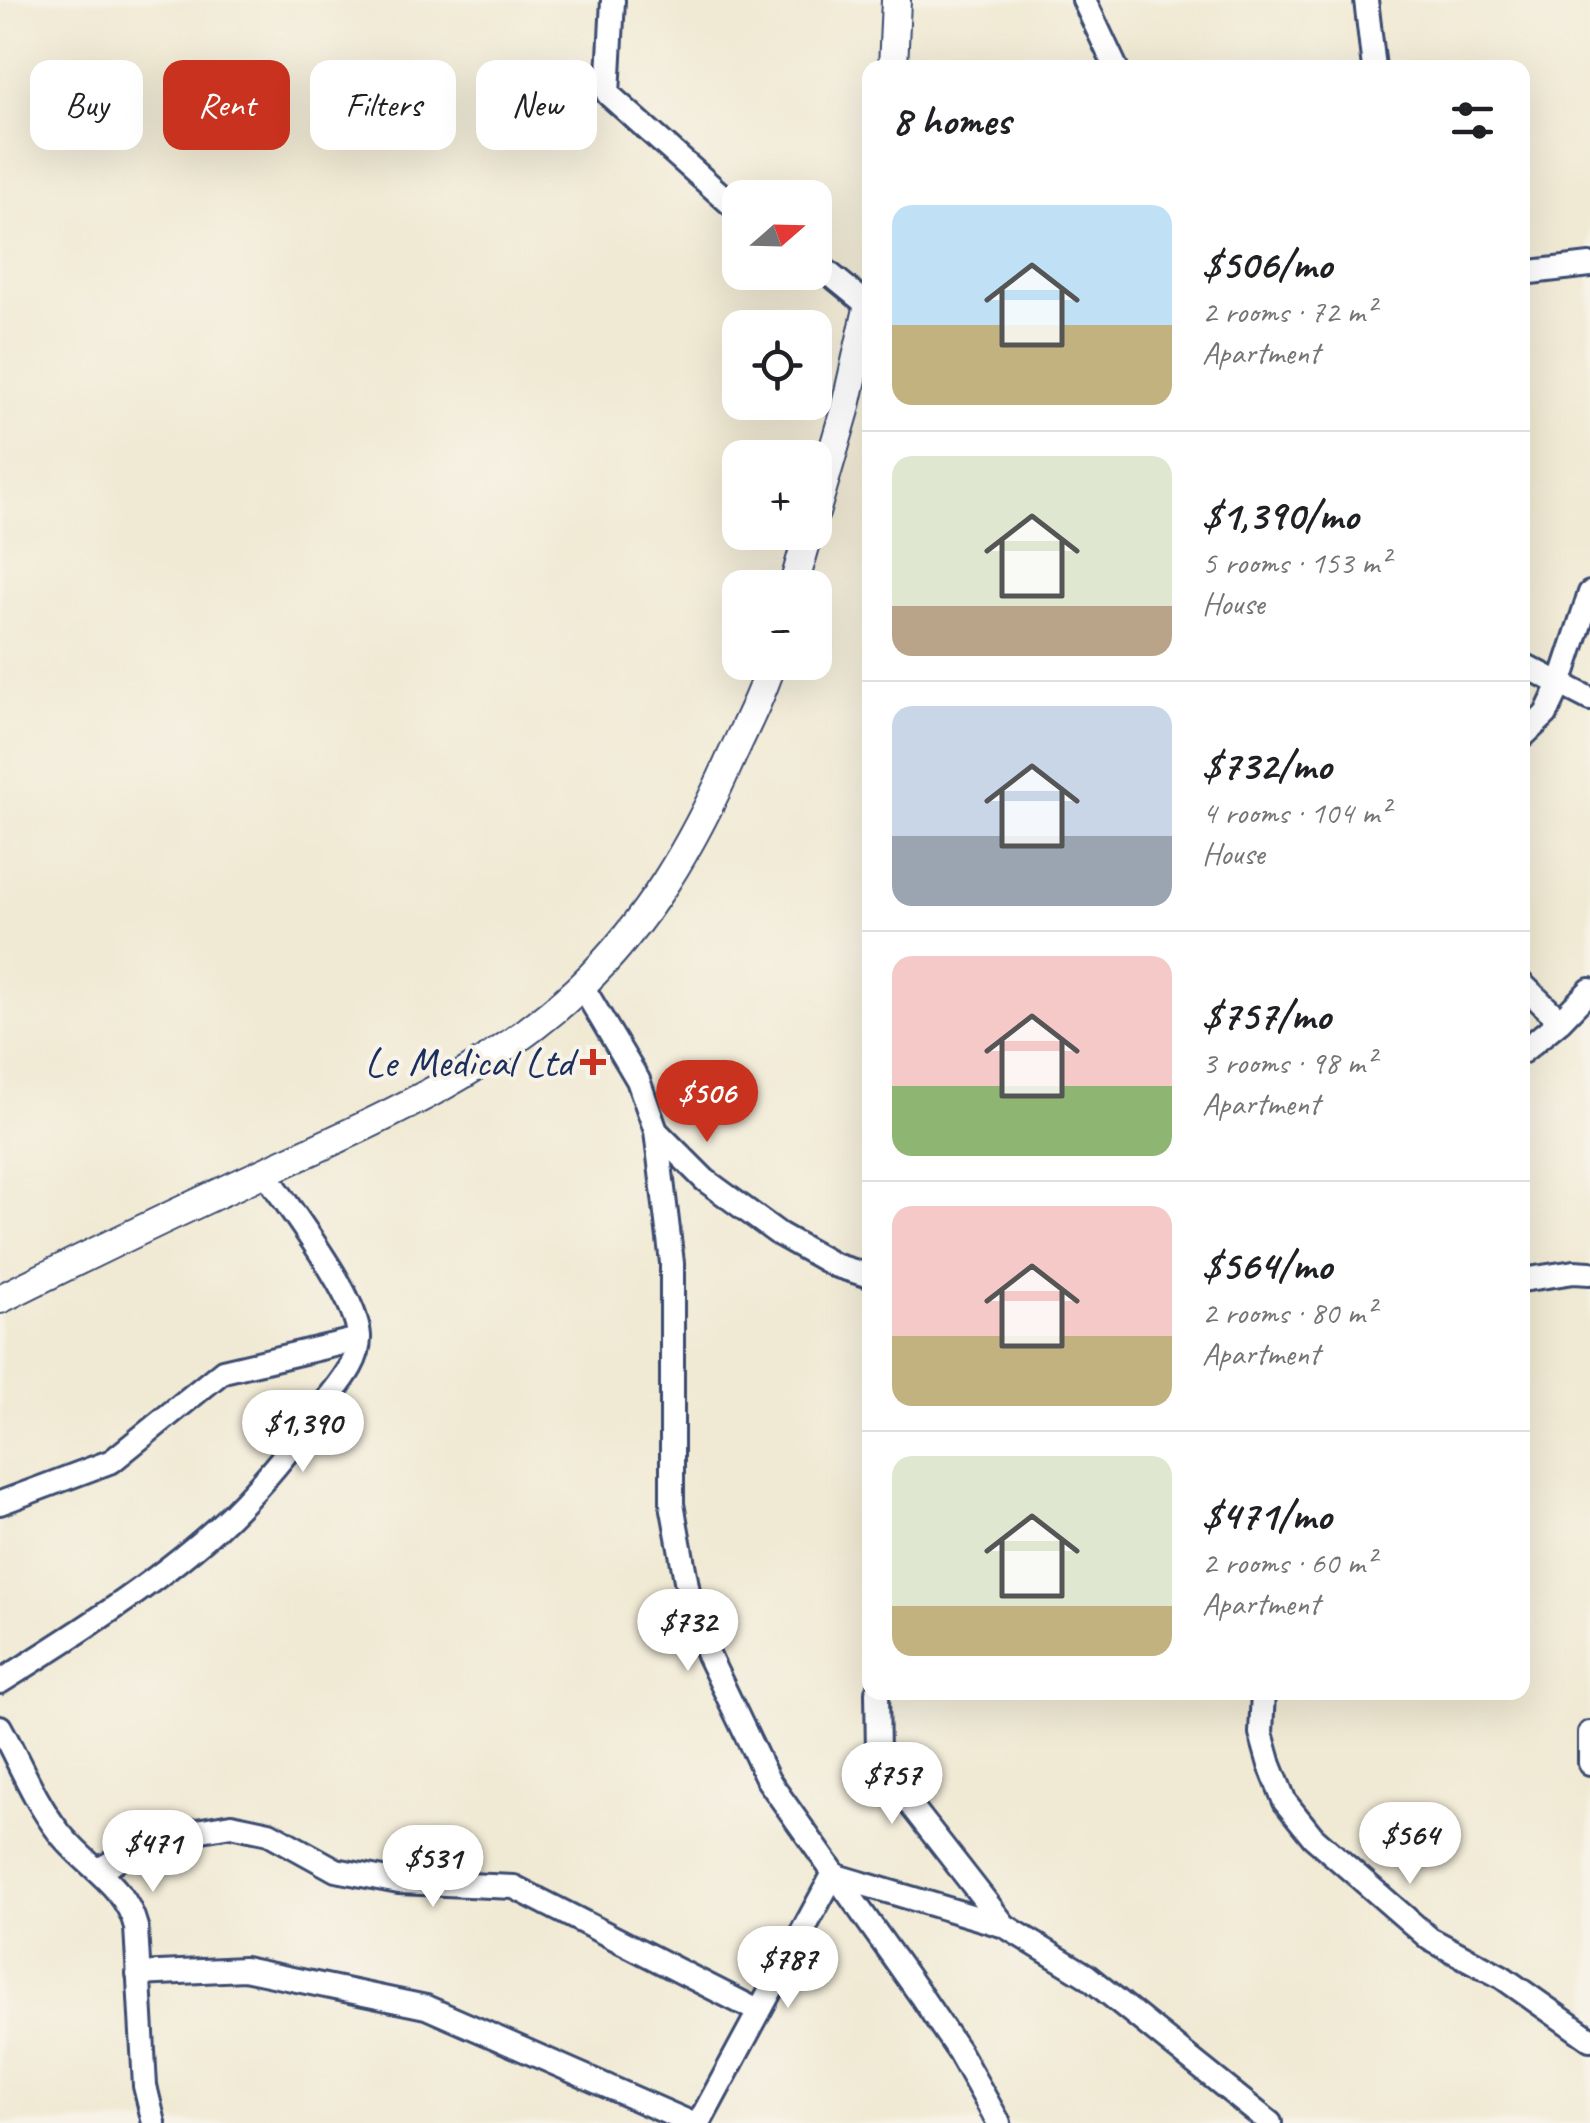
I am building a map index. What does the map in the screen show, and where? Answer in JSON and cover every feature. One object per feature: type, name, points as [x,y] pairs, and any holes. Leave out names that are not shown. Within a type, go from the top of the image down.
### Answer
[{"type":"main road","points":[[893,60],[896,0]]},
{"type":"main road","points":[[832,455],[862,337]]},
{"type":"main road","points":[[0,1299],[414,1102],[544,1020],[582,986],[635,928],[680,863],[764,680]]},
{"type":"street","points":[[613,0],[608,94],[722,196]]},
{"type":"street","points":[[1084,0],[1112,60]]},
{"type":"street","points":[[1366,0],[1373,60]]},
{"type":"street","points":[[1530,272],[1590,265]]},
{"type":"street","points":[[832,275],[862,297]]},
{"type":"street","points":[[1530,729],[1546,714],[1560,684],[1590,593]]},
{"type":"street","points":[[1530,668],[1590,700]]},
{"type":"street","points":[[582,986],[638,1080],[656,1131],[672,1263],[672,1504],[690,1602],[708,1655],[768,1780],[960,2052],[999,2123]]},
{"type":"street","points":[[1530,1045],[1590,990]]},
{"type":"street","points":[[1530,992],[1560,1021]]},
{"type":"street","points":[[656,1131],[705,1180],[779,1234],[834,1265],[862,1274]]},
{"type":"street","points":[[0,1682],[153,1581],[219,1526],[288,1453],[349,1370],[359,1339],[346,1297],[265,1172]]},
{"type":"street","points":[[1530,1279],[1590,1273]]},
{"type":"street","points":[[0,1503],[112,1461],[223,1371],[359,1339]]},
{"type":"street","points":[[877,1700],[878,1752],[888,1776],[1005,1926]]},
{"type":"street","points":[[1263,1700],[1261,1733],[1270,1765],[1285,1802],[1313,1837],[1430,1939],[1502,1977],[1590,2039]]},
{"type":"street","points":[[0,1727],[58,1831],[124,1896],[132,1911],[145,2086],[154,2123]]},
{"type":"street","points":[[1590,1732],[1590,1762]]},
{"type":"street","points":[[98,1870],[133,1851],[179,1834],[231,1825],[269,1833],[336,1870],[399,1882],[514,1887],[758,2011]]},
{"type":"street","points":[[833,1875],[1005,1926],[1087,1976],[1270,2123]]},
{"type":"street","points":[[700,2123],[833,1875]]},
{"type":"street","points":[[138,1974],[244,1969],[426,2007],[691,2123]]},
{"type":"place","name":"Le Medical Ltd","points":[[593,1062]]}]
